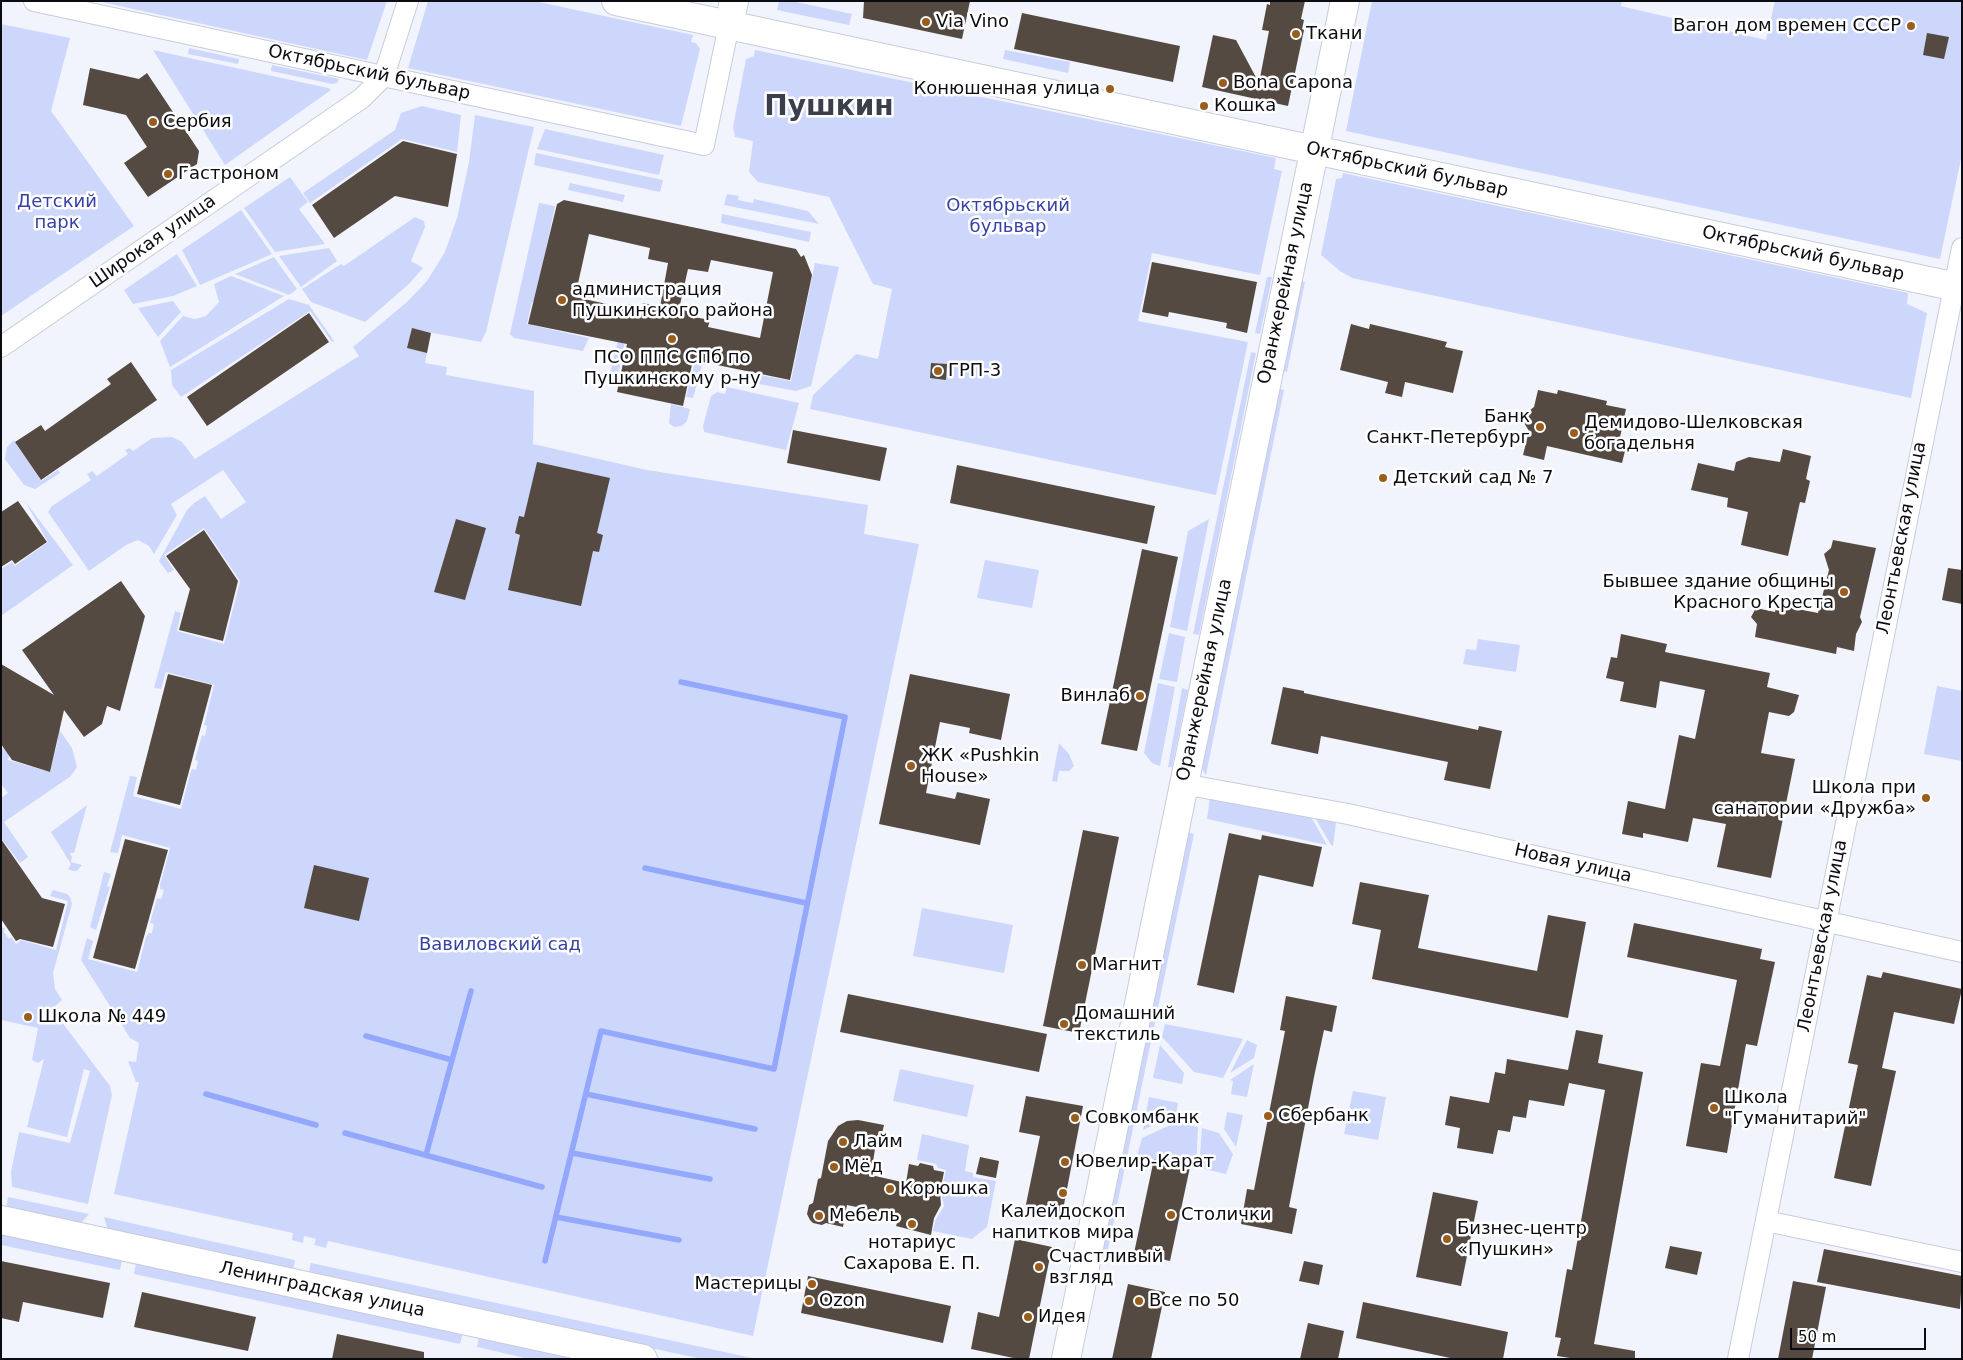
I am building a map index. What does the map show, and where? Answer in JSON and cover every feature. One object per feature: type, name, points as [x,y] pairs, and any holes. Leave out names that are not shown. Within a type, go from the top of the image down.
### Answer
[{"type":"street","name":"Октябрьский бульвар","points":[[34,1],[704,145],[731,13]]},
{"type":"street","name":"Широкая улица","points":[[1,347],[362,98],[384,76],[408,1]]},
{"type":"street","name":"Октябрьский бульвар","points":[[616,1],[731,13],[1313,150],[1957,287]]},
{"type":"street","name":"Оранжерейная улица","points":[[1066,1359],[1345,1]]},
{"type":"street","name":"Леонтьевская улица","points":[[1738,1359],[1957,287],[1962,248]]},
{"type":"street","name":"Новая улица","points":[[1184,784],[1356,816],[1962,952]]},
{"type":"street","name":"Ленинградская улица","points":[[1,1220],[642,1359]]},
{"type":"street","points":[[1766,1221],[1962,1262]]},
{"type":"green space","points":[[97,1],[387,1],[367,60]]},
{"type":"green space","points":[[428,1],[534,1],[693,35],[691,42],[696,43],[700,49],[681,126],[408,68]]},
{"type":"green space","points":[[779,1],[792,1],[852,14],[849,25],[777,10]]},
{"type":"green space","points":[[1372,1],[1622,1],[1621,6],[1766,40],[1775,1],[1962,1],[1962,154],[1940,259],[1346,131]]},
{"type":"green space","name":"Детский парк","points":[[1,24],[70,38],[51,111],[134,226],[1,316]]},
{"type":"green space","points":[[189,48],[239,59],[238,64],[188,54]]},
{"type":"green space","points":[[153,50],[328,88],[331,90],[225,165]]},
{"type":"green space","points":[[755,50],[1276,158],[1274,169],[1282,171],[1260,275],[1152,253],[1138,321],[1248,342],[1216,495],[810,409],[813,395],[856,354],[878,359],[892,289],[873,284],[829,197],[758,182],[749,172],[753,141],[735,137],[733,127],[746,59],[754,56]]},
{"type":"green space","points":[[1005,50],[1070,62],[1068,73],[1003,59]]},
{"type":"green space","points":[[272,65],[339,79],[337,83],[332,84],[271,71]]},
{"type":"green space","points":[[422,106],[461,115],[457,152],[402,139],[310,203],[303,193],[395,130],[401,113]]},
{"type":"green space","name":"Вавиловский сад","points":[[475,115],[534,127],[486,332],[481,342],[412,329],[408,348],[427,353],[425,363],[447,367],[446,375],[534,391],[533,444],[647,470],[868,505],[864,534],[919,544],[753,1336],[328,1241],[326,1248],[314,1245],[316,1239],[309,1237],[304,1236],[303,1243],[292,1240],[293,1233],[114,1194],[139,1082],[136,1082],[128,1061],[136,1062],[139,1043],[130,1038],[81,960],[87,938],[93,941],[88,959],[137,972],[146,937],[149,933],[152,933],[154,924],[150,923],[157,898],[161,899],[164,890],[160,889],[160,885],[170,848],[122,835],[118,853],[110,852],[130,776],[137,777],[133,796],[181,809],[190,774],[192,769],[196,770],[198,761],[195,760],[202,735],[205,736],[207,726],[204,725],[214,685],[166,672],[161,689],[154,688],[175,611],[181,613],[177,631],[224,644],[240,581],[204,528],[164,555],[174,570],[168,573],[159,561],[187,510],[194,503],[205,496],[221,519],[246,502],[223,470],[171,504],[177,515],[154,554],[149,546],[138,540],[126,545],[89,571],[48,512],[52,506],[91,480],[87,474],[92,471],[97,476],[128,454],[125,450],[130,448],[133,451],[152,438],[172,437],[182,442],[195,459],[359,356],[353,347],[407,302],[427,281],[445,252],[457,218],[469,162]]},
{"type":"green space","points":[[545,129],[664,155],[659,175],[537,149]]},
{"type":"green space","points":[[536,153],[663,180],[660,192],[534,165]]},
{"type":"green space","points":[[1343,173],[1908,293],[1907,304],[1927,313],[1911,398],[1352,278],[1340,271],[1321,255],[1336,179],[1342,178]]},
{"type":"green space","points":[[290,177],[308,202],[299,209],[325,244],[275,252],[244,208]]},
{"type":"green space","points":[[570,183],[625,195],[623,202],[568,190]]},
{"type":"green space","points":[[727,194],[739,196],[738,200],[753,203],[754,199],[808,211],[819,224],[724,205]]},
{"type":"green space","points":[[539,203],[555,206],[535,302],[532,302],[527,324],[589,338],[583,351],[514,338],[510,334]]},
{"type":"green space","points":[[241,210],[272,254],[200,285],[182,250]]},
{"type":"green space","points":[[722,214],[811,232],[809,242],[721,223]]},
{"type":"green space","points":[[415,217],[424,221],[425,227],[411,261],[423,268],[409,284],[365,322],[311,302],[302,289],[341,264],[344,266]]},
{"type":"green space","points":[[329,248],[337,261],[301,287],[279,256]]},
{"type":"green space","points":[[177,254],[197,286],[173,296],[133,304],[124,290]]},
{"type":"green space","points":[[274,257],[297,289],[289,295],[235,274]]},
{"type":"green space","points":[[815,263],[839,267],[811,386],[796,391],[759,384],[760,375],[791,381]]},
{"type":"green space","points":[[231,276],[284,296],[170,367],[160,341],[183,316],[195,319],[206,316],[219,302],[214,284]]},
{"type":"green space","points":[[1267,277],[1272,277],[1260,334],[1255,333]]},
{"type":"green space","points":[[1301,281],[1305,282],[1287,372],[1283,371]]},
{"type":"green space","points":[[289,299],[309,305],[334,341],[332,342],[310,311],[181,397],[172,385],[171,370]]},
{"type":"green space","points":[[173,301],[181,312],[158,337],[138,308]]},
{"type":"green space","points":[[618,340],[625,341],[616,384],[608,382]]},
{"type":"green space","points":[[1251,352],[1256,353],[1199,635],[1193,634]]},
{"type":"green space","points":[[696,357],[704,358],[693,398],[686,397]]},
{"type":"green space","points":[[727,387],[799,403],[786,450],[704,432],[703,426],[711,396],[717,392],[725,394]]},
{"type":"green space","points":[[1279,389],[1284,390],[1206,775],[1202,769]]},
{"type":"green space","points":[[671,404],[690,409],[687,421],[682,426],[674,427],[669,423]]},
{"type":"green space","points":[[14,440],[41,481],[58,470],[60,473],[35,489],[24,485],[5,459],[7,447]]},
{"type":"green space","points":[[25,501],[73,565],[1,616],[1,569],[12,562],[15,566],[48,542]]},
{"type":"green space","points":[[1209,519],[1187,631],[1170,627],[1188,531]]},
{"type":"green space","points":[[985,560],[1039,570],[1032,608],[977,598]]},
{"type":"green space","points":[[1169,633],[1185,637],[1177,682],[1159,679]]},
{"type":"green space","points":[[1478,639],[1520,645],[1516,672],[1463,664],[1466,649],[1476,650]]},
{"type":"green space","points":[[1158,683],[1175,687],[1160,766],[1152,763],[1144,753]]},
{"type":"green space","points":[[1937,686],[1962,691],[1962,761],[1924,754]]},
{"type":"green space","points":[[1182,688],[1188,690],[1172,767],[1168,767]]},
{"type":"green space","points":[[46,711],[72,748],[77,767],[71,776],[4,822],[28,857],[20,863],[1,838],[1,798],[8,793],[1,784],[1,746],[9,754],[8,760],[50,772],[58,740],[41,715]]},
{"type":"green space","points":[[1059,743],[1069,754],[1074,766],[1069,771],[1059,771],[1057,782],[1052,781]]},
{"type":"green space","points":[[1210,797],[1310,815],[1327,845],[1207,819]]},
{"type":"green space","points":[[87,805],[74,853],[70,855],[72,856],[71,862],[82,865],[77,871],[73,871],[68,869],[71,864],[51,832]]},
{"type":"green space","points":[[1314,816],[1336,823],[1333,846],[1331,845]]},
{"type":"green space","points":[[1187,832],[1194,834],[1107,1254],[1100,1253]]},
{"type":"green space","points":[[104,872],[111,874],[107,886],[110,887],[96,930],[90,927]]},
{"type":"green space","name":"Школа № 449","points":[[53,890],[67,894],[72,904],[53,973],[55,989],[62,1000],[52,1009],[110,1086],[112,1095],[88,1204],[12,1187],[11,1172],[19,1132],[70,1143],[90,1071],[84,1069],[67,1137],[27,1127],[44,1059],[38,1063],[32,1060],[38,1028],[1,1020],[1,927],[5,928],[4,932],[16,944],[21,940],[56,950],[68,901],[50,896]]},
{"type":"green space","points":[[922,908],[1013,925],[1004,973],[913,956]]},
{"type":"green space","points":[[1165,1024],[1243,1039],[1223,1078],[1194,1072],[1162,1037]]},
{"type":"green space","points":[[1247,1040],[1257,1045],[1254,1058],[1230,1073]]},
{"type":"green space","points":[[1160,1045],[1184,1073],[1182,1084],[1153,1078]]},
{"type":"green space","points":[[1254,1064],[1247,1097],[1231,1094],[1233,1081],[1230,1080]]},
{"type":"green space","points":[[900,1069],[974,1085],[967,1117],[893,1101]]},
{"type":"green space","points":[[1353,1091],[1386,1097],[1378,1140],[1344,1134]]},
{"type":"green space","points":[[1149,1097],[1178,1103],[1176,1115],[1143,1130]]},
{"type":"green space","points":[[1227,1112],[1243,1115],[1236,1147],[1224,1129]]},
{"type":"green space","points":[[1177,1122],[1198,1127],[1196,1168],[1137,1156],[1142,1138]]},
{"type":"green space","points":[[1202,1128],[1219,1133],[1233,1154],[1226,1174],[1204,1169],[1200,1154]]},
{"type":"green space","points":[[922,1134],[969,1145],[965,1171],[973,1173],[973,1177],[996,1181],[987,1227],[972,1239],[933,1231],[935,1221],[944,1206],[941,1192],[946,1170],[938,1168],[936,1164],[917,1160]]},
{"type":"green space","points":[[8,1197],[89,1214],[80,1224],[6,1209]]},
{"type":"green space","points":[[104,1217],[295,1260],[294,1267],[288,1270],[108,1231]]},
{"type":"green space","points":[[1,1234],[122,1260],[120,1270],[1,1245]]},
{"type":"green space","points":[[136,1263],[463,1333],[460,1344],[134,1274]]},
{"type":"green space","points":[[311,1263],[757,1359],[702,1359],[312,1275],[309,1271]]},
{"type":"green space","points":[[479,1337],[567,1356],[567,1359],[529,1359],[477,1347]]},
{"type":"building","points":[[864,1],[970,1],[962,39],[863,18]]},
{"type":"building","points":[[1270,1],[1305,1],[1301,19],[1304,20],[1302,29],[1304,30],[1288,106],[1202,87],[1213,35],[1236,40],[1259,83],[1269,31],[1262,30],[1267,4],[1270,5]]},
{"type":"building","points":[[1022,13],[1180,46],[1173,82],[1014,49]]},
{"type":"building","points":[[1927,33],[1949,37],[1944,59],[1923,55]]},
{"type":"building","points":[[90,68],[139,79],[147,73],[199,151],[197,164],[148,197],[124,163],[147,147],[126,115],[83,105]]},
{"type":"building","points":[[403,141],[457,154],[448,207],[395,196],[334,238],[312,205]]},
{"type":"building","name":"администрация Пушкинского района","points":[[564,200],[796,249],[801,257],[804,255],[812,275],[790,380],[693,360],[683,406],[617,392],[627,344],[528,324],[557,204]],"holes":[[[589,234],[650,248],[648,259],[668,263],[660,307],[643,303],[642,307],[626,304],[625,308],[575,297]],[[711,260],[773,272],[760,338],[708,327],[710,320],[694,317],[695,313],[679,309],[688,269],[708,272]]]},
{"type":"building","points":[[1152,262],[1257,282],[1247,333],[1226,328],[1227,323],[1169,312],[1168,317],[1142,312]]},
{"type":"building","points":[[309,313],[329,342],[207,426],[187,397]]},
{"type":"building","points":[[1351,324],[1369,329],[1370,324],[1447,342],[1445,347],[1463,351],[1453,393],[1405,382],[1402,397],[1385,393],[1388,382],[1340,370]]},
{"type":"building","points":[[412,328],[431,333],[427,353],[407,348]]},
{"type":"building","points":[[131,362],[157,400],[41,480],[15,442],[41,425],[45,431],[111,384],[107,379]]},
{"type":"building","name":"ГРП-3","points":[[931,363],[947,364],[946,380],[930,378]]},
{"type":"building","name":"Демидово-Шелковская богадельня","points":[[1538,390],[1557,394],[1558,390],[1607,401],[1606,405],[1626,409],[1619,442],[1627,443],[1622,463],[1547,446],[1544,460],[1523,455],[1529,431],[1523,421],[1525,414],[1534,407]]},
{"type":"building","points":[[793,430],[887,448],[880,481],[787,463]]},
{"type":"building","points":[[1783,449],[1811,456],[1806,479],[1810,481],[1805,503],[1800,502],[1788,556],[1741,545],[1748,512],[1727,507],[1728,498],[1691,490],[1698,463],[1734,471],[1736,462],[1749,457],[1780,462]]},
{"type":"building","points":[[537,462],[610,478],[597,533],[603,535],[599,552],[593,551],[581,606],[508,590],[520,535],[515,533],[519,516],[524,517]]},
{"type":"building","points":[[957,465],[1155,506],[1147,544],[950,503]]},
{"type":"building","points":[[18,501],[47,542],[15,564],[12,560],[1,567],[1,512]]},
{"type":"building","points":[[456,519],[486,528],[465,600],[434,592]]},
{"type":"building","points":[[204,530],[238,581],[223,641],[179,630],[190,589],[166,556]]},
{"type":"building","name":"Бывшее здание общины Красного Креста","points":[[1833,540],[1876,548],[1860,617],[1862,622],[1856,634],[1854,651],[1837,647],[1836,654],[1755,637],[1757,624],[1751,617],[1756,608],[1775,612],[1777,605],[1818,613],[1829,570],[1824,554],[1831,548]]},
{"type":"building","points":[[1142,549],[1178,557],[1137,751],[1101,744]]},
{"type":"building","points":[[1948,568],[1962,570],[1962,604],[1942,600]]},
{"type":"building","points":[[121,581],[145,616],[120,711],[107,706],[102,724],[84,737],[64,710],[50,772],[12,760],[1,744],[1,664],[54,695],[22,650]]},
{"type":"building","points":[[1621,634],[1667,644],[1665,652],[1770,673],[1767,687],[1799,695],[1794,712],[1789,716],[1769,712],[1761,753],[1795,759],[1771,878],[1717,867],[1726,824],[1693,818],[1688,842],[1643,833],[1643,838],[1622,834],[1628,801],[1665,809],[1679,735],[1695,739],[1705,690],[1660,681],[1656,708],[1620,701],[1624,682],[1606,678],[1611,657],[1617,658]]},
{"type":"building","points":[[168,674],[212,685],[180,805],[137,794]]},
{"type":"building","name":"ЖК «Pushkin House»","points":[[910,674],[1010,694],[1001,740],[969,733],[970,728],[940,722],[926,793],[955,799],[957,792],[990,799],[980,845],[879,824]]},
{"type":"building","points":[[1283,687],[1478,730],[1479,726],[1502,731],[1490,789],[1444,780],[1448,762],[1321,736],[1318,754],[1271,744]]},
{"type":"building","points":[[1083,830],[1119,837],[1079,1033],[1043,1026]]},
{"type":"building","points":[[1229,833],[1261,840],[1262,835],[1322,847],[1313,887],[1259,875],[1234,993],[1197,985]]},
{"type":"building","points":[[1,839],[42,898],[65,904],[53,947],[20,939],[16,941],[1,919]]},
{"type":"building","points":[[125,839],[168,850],[135,969],[93,958]]},
{"type":"building","points":[[314,865],[369,878],[359,921],[304,908]]},
{"type":"building","points":[[1360,882],[1429,895],[1418,948],[1537,971],[1548,915],[1586,922],[1568,1018],[1372,979],[1381,930],[1352,924]]},
{"type":"building","points":[[1634,923],[1762,949],[1760,959],[1775,962],[1757,1046],[1746,1044],[1727,1153],[1686,1146],[1701,1063],[1720,1066],[1737,980],[1627,957]]},
{"type":"building","points":[[1883,972],[1962,989],[1954,1024],[1894,1012],[1882,1068],[1896,1071],[1871,1186],[1834,1178],[1858,1065],[1848,1063],[1867,975],[1881,978]]},
{"type":"building","points":[[848,994],[1047,1034],[1039,1072],[840,1032]]},
{"type":"building","points":[[1286,996],[1337,1006],[1332,1032],[1324,1030],[1314,1077],[1289,1207],[1297,1209],[1292,1234],[1241,1224],[1247,1189],[1254,1190],[1285,1031],[1280,1030]]},
{"type":"building","points":[[1576,1030],[1603,1035],[1598,1063],[1643,1072],[1594,1344],[1635,1351],[1635,1359],[1576,1359],[1557,1356],[1561,1338],[1555,1337],[1567,1269],[1572,1270],[1605,1090],[1569,1083],[1564,1106],[1529,1100],[1526,1118],[1513,1116],[1510,1132],[1498,1130],[1493,1154],[1457,1148],[1460,1128],[1445,1125],[1450,1096],[1489,1103],[1495,1072],[1505,1074],[1507,1059],[1568,1070]]},
{"type":"building","points":[[1026,1096],[1083,1106],[1061,1220],[1024,1214],[1040,1136],[1019,1132]]},
{"type":"building","points":[[858,1120],[884,1125],[879,1146],[875,1149],[871,1175],[906,1183],[909,1164],[918,1166],[920,1163],[933,1166],[934,1170],[944,1172],[940,1192],[941,1205],[934,1218],[931,1235],[896,1226],[899,1216],[847,1205],[843,1227],[826,1223],[822,1225],[813,1223],[810,1220],[807,1214],[809,1205],[813,1203],[818,1179],[821,1178],[828,1141],[838,1126],[847,1121]]},
{"type":"building","points":[[980,1157],[999,1161],[996,1178],[976,1174]]},
{"type":"building","points":[[1154,1159],[1190,1167],[1170,1261],[1134,1253]]},
{"type":"building","name":"Бизнес-центр «Пушкин»","points":[[1433,1192],[1478,1201],[1461,1286],[1416,1277]]},
{"type":"building","points":[[1015,1239],[1052,1247],[1029,1359],[1018,1359],[971,1349],[978,1312],[999,1317]]},
{"type":"building","points":[[1670,1246],[1702,1252],[1697,1275],[1665,1268]]},
{"type":"building","points":[[1824,1249],[1962,1276],[1960,1309],[1817,1282]]},
{"type":"building","points":[[1,1261],[110,1283],[103,1318],[23,1302],[19,1322],[1,1318]]},
{"type":"building","points":[[1304,1261],[1323,1265],[1319,1285],[1299,1281]]},
{"type":"building","points":[[808,1276],[951,1306],[943,1343],[801,1313]]},
{"type":"building","points":[[1793,1281],[1826,1287],[1812,1359],[1778,1359]]},
{"type":"building","points":[[1128,1284],[1165,1292],[1151,1359],[1112,1359]]},
{"type":"building","points":[[142,1292],[256,1317],[248,1351],[134,1327]]},
{"type":"building","points":[[1363,1302],[1508,1332],[1503,1359],[1455,1359],[1356,1338]]},
{"type":"building","points":[[1308,1323],[1344,1331],[1338,1359],[1300,1359]]},
{"type":"building","points":[[337,1334],[424,1352],[424,1359],[332,1359]]},
{"type":"waterway","points":[[545,1261],[601,1031],[774,1069],[845,717],[681,682]]},
{"type":"waterway","points":[[645,868],[806,903]]},
{"type":"waterway","points":[[426,1155],[471,991]]},
{"type":"waterway","points":[[366,1036],[452,1060]]},
{"type":"waterway","points":[[206,1094],[316,1125]]},
{"type":"waterway","points":[[586,1094],[755,1129]]},
{"type":"waterway","points":[[345,1133],[542,1187]]},
{"type":"waterway","points":[[572,1153],[710,1179]]},
{"type":"waterway","points":[[556,1217],[679,1240]]},
{"type":"place","name":"Via Vino","points":[[926,22]]},
{"type":"place","name":"Вагон дом времен СССР","points":[[1911,26]]},
{"type":"place","name":"Ткани","points":[[1296,34]]},
{"type":"place","name":"Bona Capona","points":[[1223,83]]},
{"type":"place","name":"Конюшенная улица","points":[[1110,89]]},
{"type":"place","name":"Кошка","points":[[1204,106]]},
{"type":"place","name":"Сербия","points":[[153,122]]},
{"type":"place","name":"Гастроном","points":[[168,174]]},
{"type":"place","name":"администрация Пушкинского района","points":[[562,300]]},
{"type":"place","name":"ПСО ППС СПб по Пушкинскому р-ну","points":[[672,339]]},
{"type":"place","name":"ГРП-3","points":[[938,371]]},
{"type":"place","name":"Банк Санкт-Петербург","points":[[1540,427]]},
{"type":"place","name":"Демидово-Шелковская богадельня","points":[[1574,433]]},
{"type":"place","name":"Детский сад № 7","points":[[1383,478]]},
{"type":"place","name":"Бывшее здание общины Красного Креста","points":[[1844,592]]},
{"type":"place","name":"Винлаб","points":[[1140,696]]},
{"type":"place","name":"ЖК «Pushkin House»","points":[[911,766]]},
{"type":"place","name":"Школа при санатории «Дружба»","points":[[1926,798]]},
{"type":"place","name":"Магнит","points":[[1082,965]]},
{"type":"place","name":"Школа № 449","points":[[28,1017]]},
{"type":"place","name":"Домашний текстиль","points":[[1064,1024]]},
{"type":"place","name":"Школа \"Гуманитарий\"","points":[[1714,1108]]},
{"type":"place","name":"Сбербанк","points":[[1268,1116]]},
{"type":"place","name":"Совкомбанк","points":[[1075,1118]]},
{"type":"place","name":"Лайм","points":[[843,1142]]},
{"type":"place","name":"Ювелир-Карат","points":[[1065,1162]]},
{"type":"place","name":"Мёд","points":[[834,1167]]},
{"type":"place","name":"Корюшка","points":[[890,1189]]},
{"type":"place","name":"Калейдоскоп напитков мира","points":[[1063,1193]]},
{"type":"place","name":"Столички","points":[[1171,1215]]},
{"type":"place","name":"Мебель","points":[[819,1216]]},
{"type":"place","name":"нотариус Сахарова Е. П.","points":[[912,1224]]},
{"type":"place","name":"Бизнес-центр «Пушкин»","points":[[1447,1239]]},
{"type":"place","name":"Счастливый взгляд","points":[[1039,1267]]},
{"type":"place","name":"Мастерицы","points":[[812,1284]]},
{"type":"place","name":"Ozon","points":[[809,1301]]},
{"type":"place","name":"Все по 50","points":[[1139,1301]]},
{"type":"place","name":"Идея","points":[[1028,1317]]},
{"type":"district","name":"Пушкин","points":[[829,108]]}]
